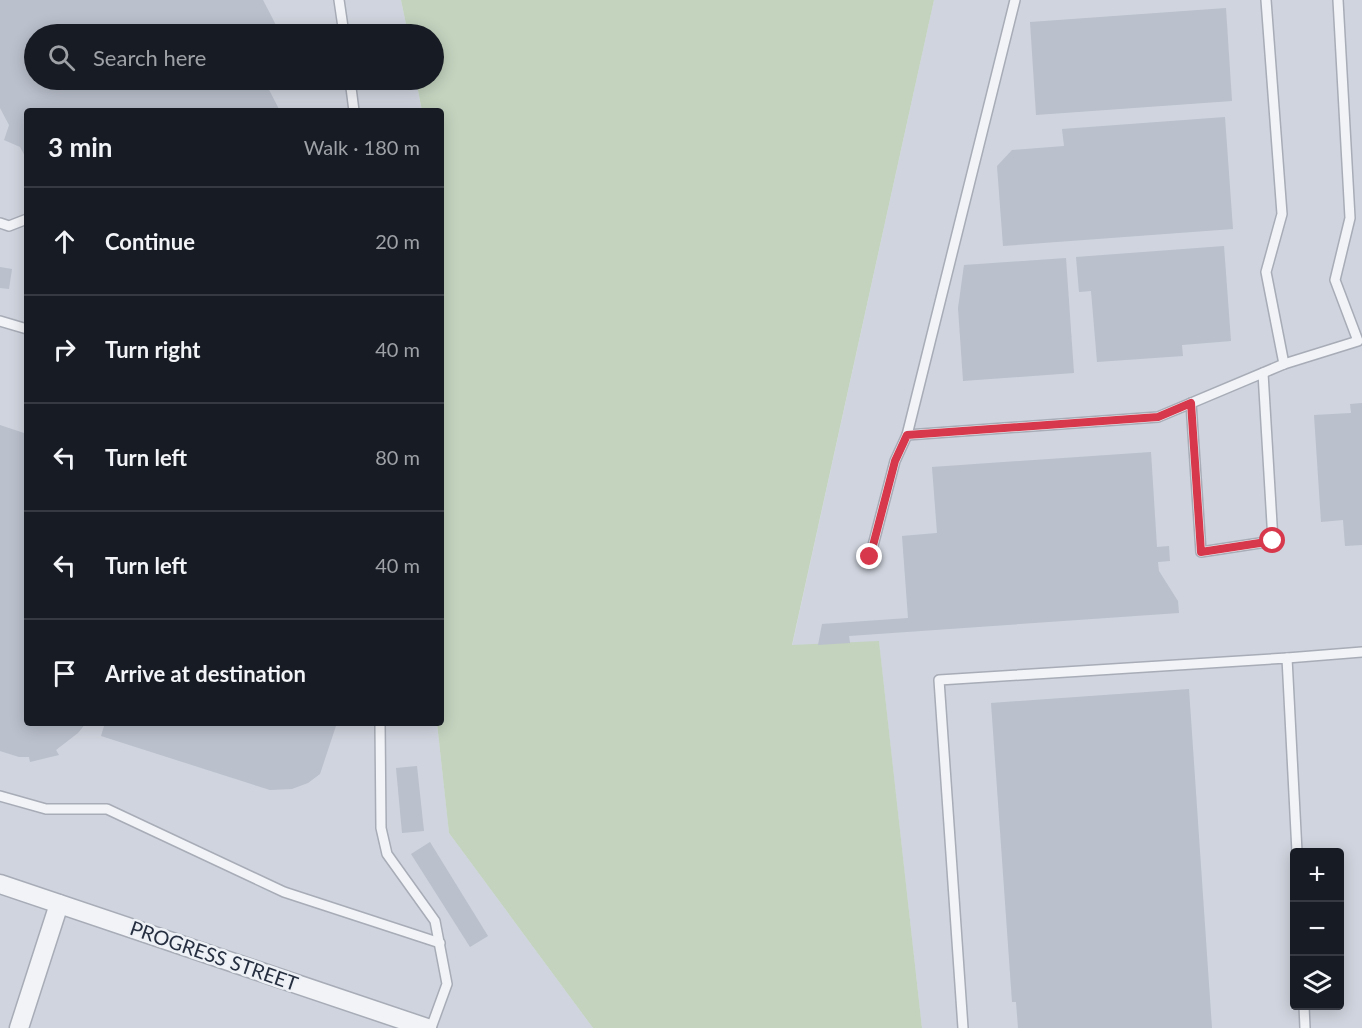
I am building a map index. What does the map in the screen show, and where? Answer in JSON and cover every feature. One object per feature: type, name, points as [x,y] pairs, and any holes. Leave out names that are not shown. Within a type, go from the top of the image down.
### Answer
[{"type":"street","name":"PROGRESS STREET","points":[[0,885],[427,1028]]},
{"type":"street","points":[[19,1028],[59,904]]},
{"type":"lane","points":[[339,0],[343,24]]},
{"type":"lane","points":[[870,557],[895,461],[907,435],[1016,0]]},
{"type":"lane","points":[[1266,0],[1282,214],[1266,272],[1284,364]]},
{"type":"lane","points":[[907,435],[1158,417],[1284,364],[1360,339],[1335,280],[1350,218],[1338,0]]},
{"type":"lane","points":[[351,90],[354,108]]},
{"type":"lane","points":[[0,224],[9,226],[24,220]]},
{"type":"lane","points":[[0,321],[24,328]]},
{"type":"lane","points":[[1191,403],[1201,552],[1273,541],[1263,373]]},
{"type":"lane","points":[[963,1028],[939,680],[1362,652]]},
{"type":"lane","points":[[1287,658],[1297,848]]},
{"type":"lane","points":[[380,726],[381,828],[387,854],[435,921],[447,984],[431,1028]]},
{"type":"lane","points":[[0,796],[46,809],[107,809],[284,892],[440,943]]},
{"type":"lane","points":[[1304,1010],[1305,1028]]},
{"type":"shaded area","points":[[0,0],[401,0],[406,24],[24,24],[24,90],[418,90],[421,108],[24,108],[24,726],[437,726],[449,833],[593,1028],[0,1028]]},
{"type":"shaded area","points":[[934,0],[1362,0],[1362,1028],[922,1028],[879,642],[792,646]]},
{"type":"green space","points":[[401,0],[934,0],[792,645],[879,641],[922,1028],[593,1028],[449,833],[437,726],[444,726],[444,108],[421,108],[418,90],[444,90],[444,24],[406,24]]},
{"type":"building","points":[[0,0],[263,0],[275,24],[24,24],[24,90],[269,90],[278,108],[24,108],[24,154],[20,147],[4,140],[9,125],[0,108]]},
{"type":"building","points":[[1226,8],[1232,101],[1036,115],[1030,22]]},
{"type":"building","points":[[1225,117],[1233,229],[1003,246],[997,166],[1012,150],[1064,146],[1062,129]]},
{"type":"building","points":[[1224,246],[1231,341],[1182,345],[1183,356],[1097,362],[1091,291],[1079,292],[1076,257]]},
{"type":"building","points":[[1066,258],[1074,373],[963,381],[958,308],[964,265]]},
{"type":"building","points":[[0,267],[12,269],[9,289],[0,288]]},
{"type":"building","points":[[1362,403],[1362,545],[1345,546],[1343,520],[1321,522],[1314,415],[1351,413],[1350,404]]},
{"type":"building","points":[[0,425],[24,433],[24,726],[84,726],[56,750],[59,755],[30,762],[29,757],[19,757],[0,751]]},
{"type":"building","points":[[1151,452],[1157,547],[1169,546],[1170,561],[1158,562],[1159,571],[1178,601],[1179,613],[849,636],[850,643],[818,645],[822,624],[908,618],[902,536],[937,533],[932,467]]},
{"type":"building","points":[[1189,689],[1212,1028],[1018,1028],[1016,1002],[1012,1002],[991,703]]},
{"type":"building","points":[[104,726],[336,726],[320,774],[308,783],[292,789],[270,790],[101,736]]},
{"type":"building","points":[[417,766],[424,831],[402,833],[396,768]]},
{"type":"building","points":[[430,842],[488,936],[470,947],[411,854]]},
{"type":"route","points":[[870,557],[895,461],[907,435],[1158,417],[1191,403],[1201,552],[1273,541]]}]
